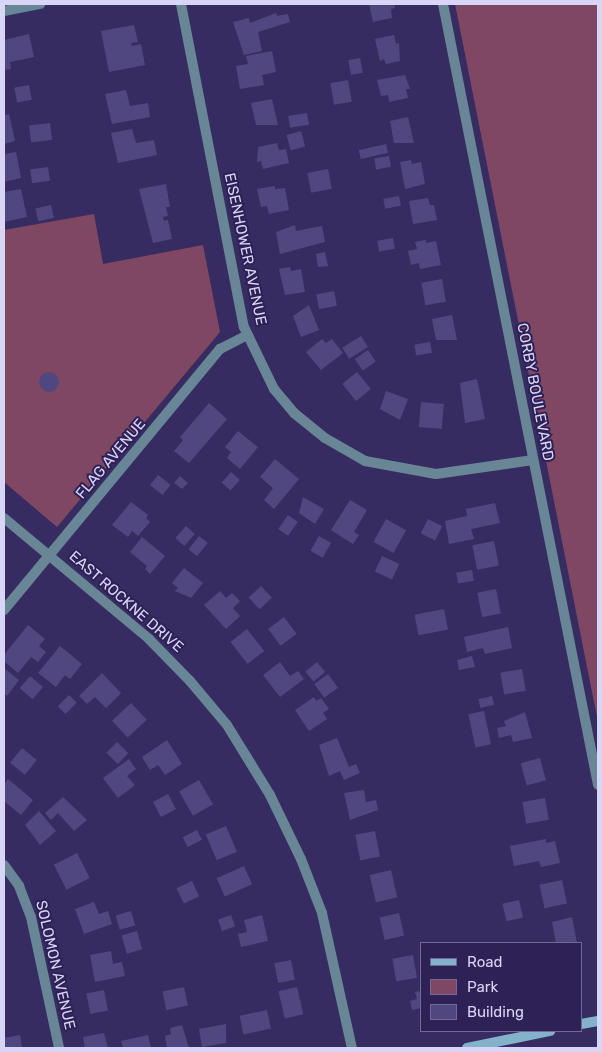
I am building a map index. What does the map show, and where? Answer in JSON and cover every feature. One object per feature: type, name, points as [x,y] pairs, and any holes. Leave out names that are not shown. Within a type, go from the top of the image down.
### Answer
[{"type":"main road","points":[[582,1024],[598,1021]]},
{"type":"main road","points":[[467,1048],[545,1032]]},
{"type":"street","points":[[4,11],[40,4]]},
{"type":"street","name":"EISENHOWER AVENUE","points":[[181,4],[247,335],[274,389],[294,413],[325,438],[365,460],[436,474],[533,460]]},
{"type":"street","name":"CORBY BOULEVARD","points":[[443,4],[598,786]]},
{"type":"street","name":"FLAG AVENUE","points":[[4,610],[220,349],[247,335]]},
{"type":"street","name":"EAST ROCKNE DRIVE","points":[[4,518],[149,639],[190,680],[232,732],[270,795],[301,859],[318,904],[352,1048]]},
{"type":"street","name":"SOLOMON AVENUE","points":[[4,866],[31,916],[59,1048]]},
{"type":"green space","points":[[455,4],[598,4],[598,722]]},
{"type":"green space","points":[[94,214],[103,264],[203,245],[220,332],[57,527],[4,482],[4,230]]},
{"type":"building","points":[[369,4],[394,4],[395,8],[391,9],[392,18],[373,22]]},
{"type":"building","points":[[276,13],[277,16],[288,14],[290,22],[258,32],[262,51],[244,55],[233,22],[249,18],[250,23]]},
{"type":"building","points":[[134,25],[138,42],[131,43],[132,46],[141,44],[145,65],[109,72],[101,31]]},
{"type":"building","points":[[29,34],[34,57],[10,62],[11,69],[4,70],[4,40]]},
{"type":"building","points":[[394,35],[396,44],[399,43],[400,61],[386,64],[384,59],[380,61],[375,39]]},
{"type":"building","points":[[272,51],[276,72],[262,75],[264,85],[240,89],[236,66],[248,64],[246,56]]},
{"type":"building","points":[[360,58],[363,73],[351,75],[348,60]]},
{"type":"building","points":[[405,75],[410,89],[406,89],[408,98],[389,102],[388,95],[381,96],[377,80]]},
{"type":"building","points":[[348,80],[352,102],[334,105],[330,83]]},
{"type":"building","points":[[29,85],[32,100],[17,103],[14,88]]},
{"type":"building","points":[[126,90],[130,106],[148,103],[150,117],[112,124],[105,94]]},
{"type":"building","points":[[272,99],[278,125],[256,125],[251,103]]},
{"type":"building","points":[[307,113],[309,125],[290,128],[288,116]]},
{"type":"building","points":[[9,114],[15,141],[4,144],[4,115]]},
{"type":"building","points":[[408,117],[414,143],[394,143],[390,121]]},
{"type":"building","points":[[50,123],[52,140],[31,142],[29,126]]},
{"type":"building","points":[[132,129],[136,143],[154,140],[157,155],[118,163],[111,133]]},
{"type":"building","points":[[301,131],[305,146],[291,150],[287,135]]},
{"type":"building","points":[[277,143],[279,150],[286,149],[289,163],[263,169],[261,161],[257,162],[258,147]]},
{"type":"building","points":[[386,144],[388,153],[361,159],[359,150]]},
{"type":"building","points":[[16,152],[21,178],[4,182],[4,154]]},
{"type":"building","points":[[389,156],[391,167],[376,169],[374,159]]},
{"type":"building","points":[[411,160],[412,164],[421,162],[425,184],[405,189],[400,162]]},
{"type":"building","points":[[48,167],[50,181],[32,183],[30,170]]},
{"type":"building","points":[[328,169],[332,189],[311,193],[307,173]]},
{"type":"building","points":[[166,184],[170,207],[166,207],[168,216],[163,217],[164,221],[168,220],[172,239],[153,243],[139,189]]},
{"type":"building","points":[[275,186],[275,189],[285,188],[289,210],[269,214],[267,206],[261,207],[257,189]]},
{"type":"building","points":[[21,189],[27,217],[4,222],[4,192]]},
{"type":"building","points":[[399,196],[401,206],[385,209],[383,199]]},
{"type":"building","points":[[428,198],[430,205],[434,205],[437,220],[413,224],[409,201]]},
{"type":"building","points":[[51,205],[54,218],[38,221],[35,209]]},
{"type":"building","points":[[295,225],[296,231],[322,226],[325,242],[280,254],[276,232]]},
{"type":"building","points":[[393,238],[395,249],[379,252],[377,241]]},
{"type":"building","points":[[426,240],[426,243],[436,241],[441,265],[420,269],[419,263],[411,265],[408,251],[417,249],[415,242]]},
{"type":"building","points":[[325,252],[328,266],[318,267],[316,254]]},
{"type":"building","points":[[290,267],[291,271],[301,269],[305,292],[285,295],[279,269]]},
{"type":"building","points":[[442,279],[446,302],[425,305],[421,283]]},
{"type":"building","points":[[334,291],[337,306],[319,309],[316,294]]},
{"type":"building","points":[[309,305],[319,330],[301,337],[293,316]]},
{"type":"building","points":[[452,315],[457,340],[436,340],[432,319]]},
{"type":"building","points":[[361,336],[368,347],[349,359],[342,348]]},
{"type":"building","points":[[322,339],[326,343],[332,339],[343,353],[321,370],[306,352]]},
{"type":"building","points":[[430,342],[432,353],[416,356],[414,345]]},
{"type":"building","points":[[368,350],[376,362],[363,371],[355,359]]},
{"type":"building","points":[[49,372],[56,375],[59,382],[56,389],[49,392],[42,389],[39,382],[42,375]]},
{"type":"building","points":[[357,372],[371,389],[356,401],[342,384]]},
{"type":"building","points":[[477,379],[485,419],[465,423],[460,383]]},
{"type":"building","points":[[386,391],[408,399],[400,420],[380,409]]},
{"type":"building","points":[[421,402],[444,404],[442,429],[419,427]]},
{"type":"building","points":[[209,403],[227,419],[189,463],[174,451],[183,440],[180,437]]},
{"type":"building","points":[[238,431],[258,447],[240,469],[227,458],[231,452],[225,447]]},
{"type":"building","points":[[275,459],[299,479],[274,509],[264,500],[273,488],[260,477]]},
{"type":"building","points":[[231,472],[240,480],[231,490],[222,482]]},
{"type":"building","points":[[158,475],[171,485],[163,495],[150,485]]},
{"type":"building","points":[[180,476],[188,483],[182,489],[174,483]]},
{"type":"building","points":[[303,497],[324,509],[315,524],[299,513]]},
{"type":"building","points":[[350,500],[367,510],[354,532],[359,535],[353,544],[331,530]]},
{"type":"building","points":[[131,502],[148,515],[146,518],[150,522],[138,536],[132,531],[128,537],[112,525]]},
{"type":"building","points":[[495,503],[500,523],[471,529],[474,539],[449,544],[445,521],[467,516],[466,509]]},
{"type":"building","points":[[288,515],[298,522],[288,536],[278,529]]},
{"type":"building","points":[[386,519],[406,530],[394,553],[373,542]]},
{"type":"building","points":[[428,519],[442,526],[435,541],[421,533]]},
{"type":"building","points":[[186,526],[195,534],[184,546],[175,538]]},
{"type":"building","points":[[199,536],[208,543],[197,556],[189,549]]},
{"type":"building","points":[[319,536],[331,543],[323,558],[310,551]]},
{"type":"building","points":[[142,537],[165,556],[150,574],[145,569],[147,566],[130,552]]},
{"type":"building","points":[[494,541],[499,566],[477,570],[472,545]]},
{"type":"building","points":[[382,556],[399,564],[392,579],[375,571]]},
{"type":"building","points":[[184,568],[203,583],[191,598],[175,591],[178,588],[172,583]]},
{"type":"building","points":[[472,570],[474,581],[458,584],[456,573]]},
{"type":"building","points":[[261,586],[272,598],[259,609],[249,598]]},
{"type":"building","points":[[496,589],[501,614],[482,617],[477,593]]},
{"type":"building","points":[[220,591],[226,598],[232,593],[240,601],[233,608],[240,616],[226,629],[204,605]]},
{"type":"building","points":[[444,609],[448,630],[419,635],[415,615]]},
{"type":"building","points":[[284,617],[297,634],[281,646],[268,629]]},
{"type":"building","points":[[28,625],[45,639],[39,646],[46,652],[38,662],[31,657],[18,673],[4,661],[4,655]]},
{"type":"building","points":[[508,627],[512,648],[485,654],[483,648],[467,652],[464,637]]},
{"type":"building","points":[[247,629],[264,651],[248,664],[230,642]]},
{"type":"building","points":[[60,646],[82,664],[70,679],[65,675],[56,687],[38,673]]},
{"type":"building","points":[[472,656],[475,667],[459,670],[457,660]]},
{"type":"building","points":[[280,662],[290,676],[298,671],[304,679],[280,697],[263,675]]},
{"type":"building","points":[[317,662],[325,672],[314,682],[305,671]]},
{"type":"building","points":[[4,668],[19,680],[7,696],[4,693]]},
{"type":"building","points":[[522,669],[526,691],[504,694],[500,673]]},
{"type":"building","points":[[102,673],[121,693],[106,708],[95,697],[87,704],[79,696]]},
{"type":"building","points":[[328,674],[338,688],[324,698],[314,684]]},
{"type":"building","points":[[30,676],[43,687],[33,699],[20,688]]},
{"type":"building","points":[[69,695],[77,703],[65,714],[58,706]]},
{"type":"building","points":[[492,696],[494,705],[480,708],[478,699]]},
{"type":"building","points":[[314,697],[316,701],[321,698],[329,709],[323,713],[327,719],[309,731],[295,710]]},
{"type":"building","points":[[131,703],[147,720],[128,738],[112,721]]},
{"type":"building","points":[[484,711],[491,744],[475,748],[468,714]]},
{"type":"building","points":[[525,712],[532,738],[513,742],[511,735],[499,738],[497,728],[506,726],[504,721]]},
{"type":"building","points":[[337,738],[349,767],[356,764],[360,773],[344,780],[340,771],[329,776],[319,745]]},
{"type":"building","points":[[167,740],[182,764],[165,775],[158,765],[150,770],[142,757]]},
{"type":"building","points":[[117,742],[128,753],[118,764],[106,753]]},
{"type":"building","points":[[22,748],[37,760],[25,775],[10,763]]},
{"type":"building","points":[[540,758],[546,780],[527,785],[521,763]]},
{"type":"building","points":[[129,759],[136,769],[127,776],[135,785],[118,798],[103,778]]},
{"type":"building","points":[[8,779],[33,800],[21,815],[4,801],[4,785]]},
{"type":"building","points":[[199,780],[213,804],[193,816],[179,792]]},
{"type":"building","points":[[364,790],[366,802],[376,800],[378,810],[350,820],[344,793]]},
{"type":"building","points":[[168,794],[176,809],[161,817],[153,802]]},
{"type":"building","points":[[63,797],[87,820],[74,831],[58,813],[51,820],[45,813]]},
{"type":"building","points":[[545,798],[549,820],[526,824],[522,802]]},
{"type":"building","points":[[39,811],[56,831],[40,845],[25,825]]},
{"type":"building","points":[[226,826],[237,852],[217,860],[206,835]]},
{"type":"building","points":[[197,830],[202,840],[188,847],[183,837]]},
{"type":"building","points":[[375,831],[380,857],[360,860],[355,835]]},
{"type":"building","points":[[546,839],[546,843],[555,841],[560,863],[541,867],[539,861],[514,866],[510,846]]},
{"type":"building","points":[[77,853],[90,878],[67,890],[54,865]]},
{"type":"building","points":[[244,866],[252,884],[225,896],[217,878]]},
{"type":"building","points":[[391,870],[397,897],[376,902],[370,875]]},
{"type":"building","points":[[562,880],[567,903],[544,908],[540,885]]},
{"type":"building","points":[[192,881],[199,896],[184,904],[177,888]]},
{"type":"building","points":[[519,900],[523,918],[506,921],[502,904]]},
{"type":"building","points":[[94,902],[99,914],[108,911],[112,924],[84,934],[75,909]]},
{"type":"building","points":[[131,911],[135,925],[120,930],[116,915]]},
{"type":"building","points":[[399,913],[404,935],[385,940],[380,917]]},
{"type":"building","points":[[231,915],[235,926],[222,931],[218,920]]},
{"type":"building","points":[[262,915],[268,941],[241,947],[238,934],[247,932],[244,920]]},
{"type":"building","points":[[572,917],[577,942],[556,942],[552,922]]},
{"type":"building","points":[[137,931],[142,949],[127,954],[122,935]]},
{"type":"building","points":[[111,951],[113,964],[122,962],[125,976],[95,982],[90,955]]},
{"type":"building","points":[[413,955],[417,978],[396,981],[392,959]]},
{"type":"building","points":[[291,960],[295,980],[278,983],[274,963]]},
{"type":"building","points":[[184,987],[188,1006],[166,1010],[162,992]]},
{"type":"building","points":[[297,987],[303,1014],[285,1019],[278,991]]},
{"type":"building","points":[[104,990],[108,1011],[90,1014],[86,993]]},
{"type":"building","points":[[420,991],[420,1008],[412,1010],[410,1001],[417,999],[415,992]]},
{"type":"building","points":[[267,1010],[271,1029],[244,1034],[240,1016]]},
{"type":"building","points":[[226,1024],[226,1043],[202,1047],[199,1029]]},
{"type":"building","points":[[182,1025],[189,1048],[167,1048],[165,1036],[171,1034],[170,1028]]},
{"type":"building","points":[[104,1033],[108,1048],[85,1048],[83,1037]]},
{"type":"building","points":[[20,1035],[22,1048],[4,1048],[4,1038]]},
{"type":"building","points":[[148,1035],[151,1048],[123,1048],[121,1041]]}]
